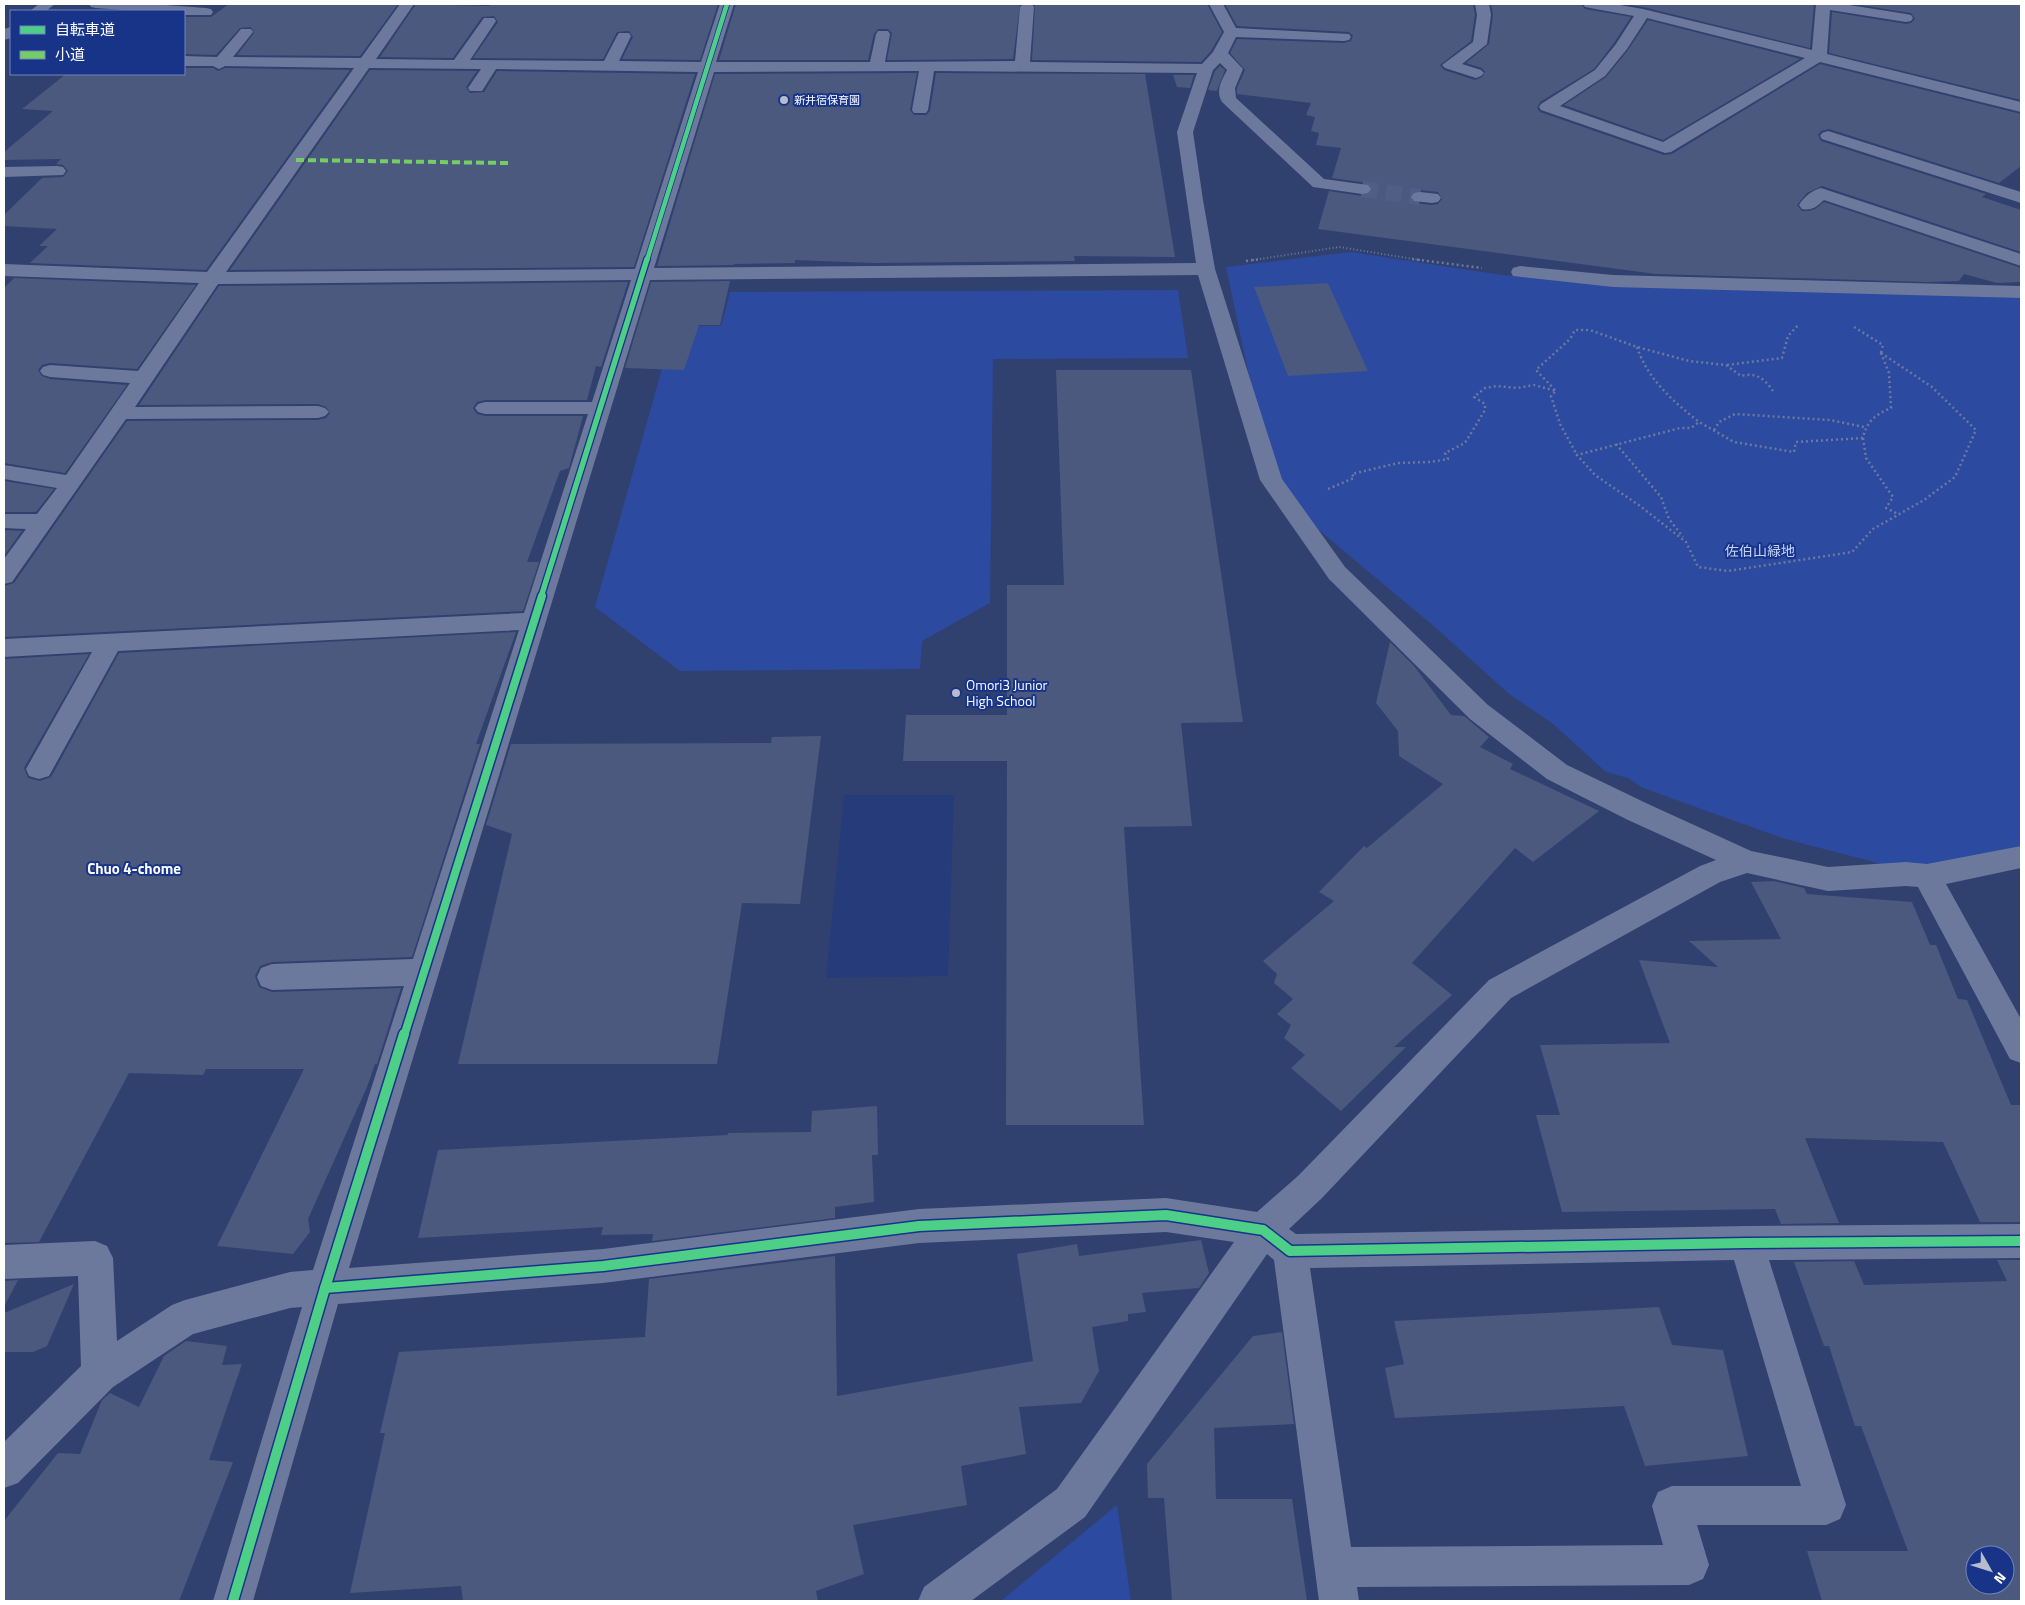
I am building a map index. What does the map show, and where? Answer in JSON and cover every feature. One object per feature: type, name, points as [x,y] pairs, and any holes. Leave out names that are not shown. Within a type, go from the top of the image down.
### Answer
[{"type":"street","points":[[96,4],[178,10]]},
{"type":"street","points":[[4,576],[72,483],[212,278],[344,102],[366,63],[407,4]]},
{"type":"street","points":[[233,1601],[325,1288],[644,274],[690,105],[707,67],[728,4]]},
{"type":"street","points":[[1476,73],[1450,65],[1480,44],[1484,15],[1482,4]]},
{"type":"street","points":[[1590,4],[1643,12],[2021,107]]},
{"type":"street","points":[[1663,17],[1671,4]]},
{"type":"street","points":[[1819,56],[1823,4],[1906,18]]},
{"type":"street","points":[[1022,66],[1026,7]]},
{"type":"street","points":[[185,10],[206,12]]},
{"type":"street","points":[[1643,12],[1622,46],[1600,73],[1547,107],[1665,148],[1819,56]]},
{"type":"street","points":[[1344,37],[1220,19],[1213,62],[1185,132],[1206,269],[1271,480],[1337,573],[1479,712],[1557,772],[1638,812],[1746,860],[1828,879],[1906,874],[1927,876],[2021,857]]},
{"type":"street","points":[[459,64],[489,21]]},
{"type":"street","points":[[220,63],[246,32]]},
{"type":"street","points":[[877,66],[883,34]]},
{"type":"street","points":[[609,66],[624,36]]},
{"type":"street","points":[[185,61],[220,63],[707,67],[1022,66],[1213,62],[1235,69],[1227,88],[1228,99],[1318,183],[1362,189]]},
{"type":"street","points":[[476,88],[492,64]]},
{"type":"street","points":[[920,110],[927,66]]},
{"type":"street","points":[[1828,136],[2021,198]]},
{"type":"street","points":[[4,172],[57,171]]},
{"type":"street","points":[[1820,192],[2021,260]]},
{"type":"street","points":[[4,270],[212,278],[1206,269]]},
{"type":"street","points":[[1520,272],[1612,281],[2021,292]]},
{"type":"street","points":[[50,371],[144,378]]},
{"type":"street","points":[[486,408],[602,408]]},
{"type":"street","points":[[119,413],[318,412]]},
{"type":"street","points":[[4,472],[72,483]]},
{"type":"street","points":[[4,521],[43,522]]},
{"type":"street","points":[[4,648],[535,622]]},
{"type":"street","points":[[39,769],[110,643]]},
{"type":"street","points":[[938,1601],[1070,1503],[1277,1240],[1310,1187],[1500,989],[1710,874],[1746,860]]},
{"type":"street","points":[[1927,876],[2021,1049]]},
{"type":"street","points":[[272,977],[425,972]]},
{"type":"street","points":[[4,1469],[100,1374],[185,1318],[290,1290],[603,1266],[919,1226],[1166,1215],[1277,1240],[1746,1243],[2021,1241]]},
{"type":"street","points":[[1277,1240],[1336,1584],[1688,1565],[1672,1506],[1826,1505],[1746,1243]]},
{"type":"street","points":[[4,1262],[95,1258],[100,1374]]},
{"type":"path","points":[[1206,269],[1253,259],[1339,247],[1439,263],[1520,272]]},
{"type":"path","points":[[1809,286],[1830,314],[1831,323]]},
{"type":"path","points":[[1556,391],[1536,370],[1570,339],[1575,330],[1590,330],[1636,347],[1689,361],[1726,365],[1782,358],[1788,336],[1798,326],[1802,317],[1854,327],[1884,345],[1881,353],[1889,373],[1891,408],[1877,413],[1864,427],[1863,438],[1866,458],[1892,497],[1886,508],[1898,514]]},
{"type":"path","points":[[1636,347],[1645,369],[1684,410],[1699,422],[1734,442],[1794,452],[1796,442],[1863,438]]},
{"type":"path","points":[[1616,444],[1661,497],[1669,519],[1686,542],[1698,567],[1728,571],[1852,552],[1873,529],[1924,500],[1955,477],[1976,430],[1954,405],[1929,383],[1881,353]]},
{"type":"path","points":[[1726,365],[1741,376],[1749,373],[1764,378],[1773,391]]},
{"type":"path","points":[[1354,478],[1352,474],[1398,463],[1430,462],[1448,459],[1445,453],[1465,442],[1485,410],[1485,404],[1474,396],[1485,388],[1497,386],[1517,388],[1534,385],[1556,391]]},
{"type":"path","points":[[1556,391],[1551,396],[1560,424],[1577,455],[1594,475],[1640,506],[1686,542]]},
{"type":"path","points":[[1714,430],[1719,422],[1735,414],[1830,420],[1864,427]]},
{"type":"path","points":[[1577,455],[1680,428],[1691,428],[1699,422]]},
{"type":"green space","name":"佐伯山緑地","points":[[1351,252],[1502,275],[1632,286],[2021,298],[2021,846],[1927,876],[1782,838],[1643,788],[1628,778],[1606,772],[1553,724],[1508,693],[1436,628],[1290,506],[1271,480],[1226,267]]},
{"type":"green space","points":[[1178,290],[1188,358],[993,359],[990,603],[922,641],[920,669],[680,671],[595,607],[674,326],[721,326],[730,292]]},
{"type":"green space","points":[[1117,1505],[1131,1601],[1001,1601]]},
{"type":"shaded area","points":[[844,795],[954,795],[948,976],[826,978]]},
{"type":"building","points":[[229,4],[398,4],[360,56],[237,55],[254,33],[251,27],[240,28],[216,55],[185,54],[185,17],[211,17]]},
{"type":"building","points":[[416,4],[489,6],[490,4],[718,4],[700,60],[622,59],[633,37],[629,31],[617,32],[603,59],[473,58],[498,22],[494,16],[482,17],[453,58],[380,57]]},
{"type":"building","points":[[736,4],[1020,5],[1013,59],[887,60],[892,33],[888,29],[878,29],[874,34],[868,60],[719,60]]},
{"type":"building","points":[[1207,4],[1222,32],[1211,51],[1201,62],[1032,60],[1035,5]]},
{"type":"building","points":[[1225,4],[1473,4],[1475,15],[1471,41],[1440,65],[1444,70],[1475,80],[1482,77],[1485,72],[1482,68],[1466,63],[1489,44],[1493,15],[1491,4],[1581,4],[1585,9],[1631,17],[1594,69],[1540,102],[1537,108],[1540,112],[1664,155],[1672,154],[1820,64],[2021,114],[2021,166],[1999,183],[1829,129],[1821,131],[1818,135],[1821,141],[1986,194],[1982,197],[2021,210],[2021,252],[1822,186],[1807,193],[1797,205],[1802,211],[1809,211],[1824,202],[2021,268],[2021,282],[1997,283],[1964,274],[1959,281],[1927,282],[1656,274],[1318,229],[1329,191],[1362,196],[1370,194],[1372,188],[1368,183],[1332,178],[1341,148],[1316,145],[1319,133],[1311,131],[1315,117],[1306,115],[1311,103],[1237,94],[1237,88],[1245,70],[1230,53],[1237,39],[1344,43],[1351,41],[1353,36],[1349,32],[1237,26]],"holes":[[[1420,190],[1438,192],[1442,199],[1438,204],[1432,205],[1414,203],[1410,196],[1414,191]]]},
{"type":"building","points":[[1624,4],[1814,4],[1810,48],[1643,7]]},
{"type":"building","points":[[1853,4],[2021,4],[2021,100],[1829,53],[1832,12],[1906,24],[1911,23],[1915,19],[1911,13]]},
{"type":"building","points":[[1648,20],[1800,59],[1663,140],[1564,105],[1606,77],[1628,50]]},
{"type":"building","points":[[1220,66],[1225,70],[1217,91],[1208,90],[1215,71]]},
{"type":"building","points":[[185,68],[213,68],[218,71],[225,68],[350,70],[206,270],[30,263],[48,246],[39,246],[57,229],[4,226],[4,215],[42,178],[63,177],[68,171],[63,165],[56,164],[61,159],[4,160],[4,152],[53,111],[22,109],[65,75],[185,75]]},
{"type":"building","points":[[370,70],[477,71],[466,87],[470,93],[484,92],[497,71],[695,74],[634,267],[230,270]]},
{"type":"building","points":[[917,73],[910,110],[914,115],[926,115],[930,111],[936,73],[1145,74],[1175,257],[1074,256],[1075,261],[873,263],[795,260],[795,263],[657,266],[715,74]]},
{"type":"building","points":[[1173,75],[1194,75],[1190,88],[1177,87]]},
{"type":"building","points":[[14,278],[196,285],[137,369],[50,363],[42,365],[38,370],[42,376],[50,379],[127,385],[65,473],[4,463],[4,288]]},
{"type":"building","points":[[730,281],[720,325],[699,325],[684,370],[625,368],[651,282]]},
{"type":"building","points":[[628,282],[601,367],[596,366],[587,400],[485,400],[477,402],[473,408],[477,414],[485,416],[583,416],[569,468],[560,471],[527,562],[539,562],[523,611],[4,637],[4,586],[14,583],[127,421],[318,420],[326,418],[330,413],[326,407],[318,404],[139,405],[219,286]]},
{"type":"building","points":[[1328,283],[1368,371],[1288,376],[1254,287]]},
{"type":"building","points":[[1056,370],[1191,370],[1243,722],[1181,723],[1192,826],[1124,827],[1144,1125],[1006,1125],[1007,761],[903,761],[906,715],[1007,715],[1007,585],[1064,585]]},
{"type":"building","points":[[4,481],[54,489],[36,512],[4,512]]},
{"type":"building","points":[[4,530],[22,531],[4,556]]},
{"type":"building","points":[[516,632],[476,744],[480,744],[412,957],[272,962],[260,966],[255,976],[259,987],[272,992],[401,988],[377,1064],[375,1064],[367,1087],[308,1219],[310,1232],[293,1254],[217,1246],[304,1069],[206,1069],[203,1075],[129,1073],[39,1242],[4,1243],[4,659],[89,654],[24,768],[28,778],[40,781],[51,777],[119,653]]},
{"type":"building","points":[[1390,642],[1414,666],[1451,715],[1464,716],[1489,737],[1480,747],[1513,764],[1510,769],[1599,811],[1533,862],[1515,848],[1412,963],[1452,995],[1394,1047],[1406,1047],[1341,1111],[1291,1068],[1305,1055],[1284,1038],[1291,1025],[1277,1014],[1293,999],[1274,983],[1277,974],[1263,961],[1334,901],[1319,892],[1364,846],[1367,848],[1443,784],[1399,756],[1398,731],[1376,703]]},
{"type":"building","points":[[821,736],[800,904],[742,903],[717,1064],[458,1064],[512,834],[486,825],[511,744],[771,743],[772,737]]},
{"type":"building","points":[[1774,881],[1804,888],[1807,894],[1912,902],[1930,945],[1936,945],[1958,999],[1967,1000],[2011,1105],[2021,1105],[2021,1222],[1980,1222],[1943,1142],[1805,1138],[1839,1223],[1781,1224],[1775,1209],[1562,1212],[1536,1115],[1560,1115],[1540,1045],[1670,1043],[1639,960],[1718,967],[1689,941],[1781,939],[1751,882]]},
{"type":"building","points":[[877,1106],[878,1155],[872,1155],[874,1202],[835,1207],[835,1218],[652,1241],[653,1234],[601,1235],[603,1227],[418,1238],[438,1150],[728,1135],[728,1133],[811,1132],[812,1111]]},
{"type":"building","points":[[1201,1240],[1209,1273],[1199,1288],[1142,1293],[1146,1312],[1128,1314],[1128,1321],[1092,1327],[1099,1371],[1081,1403],[1019,1407],[1026,1454],[961,1466],[967,1505],[853,1525],[864,1574],[816,1591],[818,1601],[463,1601],[461,1586],[350,1593],[385,1433],[380,1433],[399,1352],[645,1337],[649,1279],[835,1256],[837,1396],[1033,1361],[1017,1254],[1077,1244],[1079,1256]]},
{"type":"building","points":[[1997,1260],[2021,1260],[2021,1601],[1822,1601],[1807,1551],[1908,1551],[1861,1426],[1855,1426],[1829,1346],[1824,1346],[1794,1262],[1854,1261],[1864,1285],[2007,1281]]},
{"type":"building","points":[[18,1280],[4,1307],[4,1281]]},
{"type":"building","points":[[74,1284],[47,1346],[33,1352],[4,1352],[4,1313]]},
{"type":"building","points":[[1659,1307],[1672,1345],[1723,1350],[1748,1456],[1645,1466],[1624,1406],[1395,1418],[1385,1368],[1404,1364],[1394,1321]]},
{"type":"building","points":[[1282,1332],[1294,1424],[1214,1428],[1216,1499],[1292,1499],[1307,1601],[1172,1601],[1164,1498],[1148,1498],[1147,1464],[1253,1336]]},
{"type":"building","points":[[186,1341],[227,1346],[222,1365],[242,1364],[209,1460],[233,1462],[179,1601],[4,1601],[4,1521],[58,1453],[80,1454],[102,1400],[110,1393],[139,1407],[164,1356]]},
{"type":"tunnel","points":[[1362,189],[1420,197]]},
{"type":"marked path","points":[[296,160],[508,163]]},
{"type":"cycle path","points":[[233,1601],[325,1288],[727,4]]},
{"type":"cycle path","points":[[325,1288],[603,1266],[919,1226],[1166,1215],[1263,1230],[1290,1251],[1746,1243],[2021,1241]]},
{"type":"place","name":"新井宿保育園","points":[[784,100]]},
{"type":"place","name":"Omori3 Junior High School","points":[[956,693]]},
{"type":"district","name":"Chuo 4-chome","points":[[134,869]]}]
